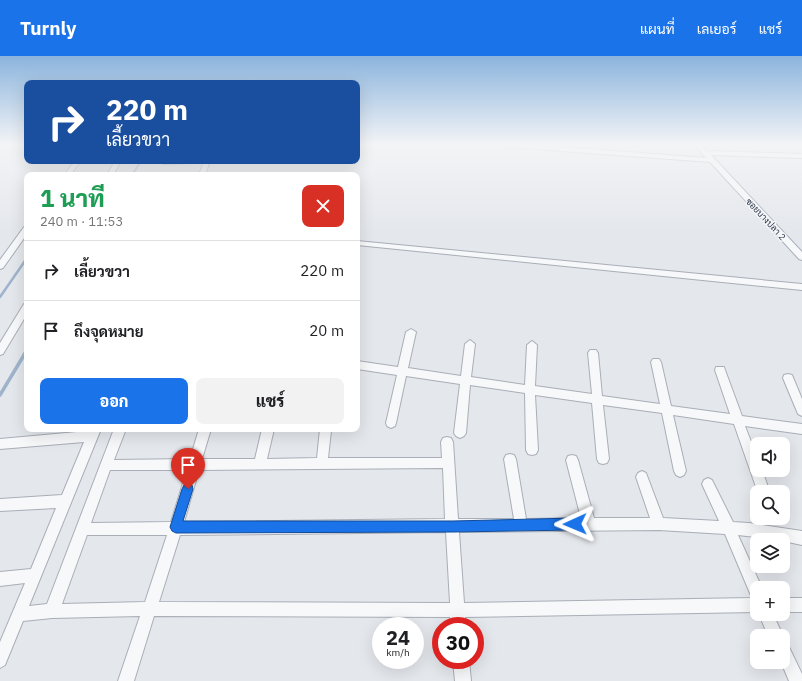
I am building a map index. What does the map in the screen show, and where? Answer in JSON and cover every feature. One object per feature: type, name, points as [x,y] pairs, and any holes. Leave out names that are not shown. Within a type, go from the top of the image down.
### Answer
[{"type":"street","name":"ซอยบางปลา 2","points":[[724,174],[802,257]]},
{"type":"street","points":[[0,266],[24,233]]},
{"type":"street","points":[[360,243],[802,286]]},
{"type":"street","points":[[0,351],[24,311]]},
{"type":"street","points":[[391,423],[411,332]]},
{"type":"street","points":[[460,432],[470,344]]},
{"type":"street","points":[[532,345],[530,390],[532,450]]},
{"type":"street","points":[[593,354],[596,399],[603,459]]},
{"type":"street","points":[[656,362],[680,471]]},
{"type":"street","points":[[360,365],[802,429]]},
{"type":"street","points":[[720,370],[761,485]]},
{"type":"street","points":[[788,378],[802,411]]},
{"type":"street","points":[[52,611],[108,465],[119,432]]},
{"type":"street","points":[[126,681],[196,464],[204,432]]},
{"type":"street","points":[[260,464],[267,432]]},
{"type":"street","points":[[322,464],[325,432]]},
{"type":"street","points":[[0,444],[94,433],[0,660]]},
{"type":"street","points":[[447,442],[457,617]]},
{"type":"street","points":[[510,459],[521,525]]},
{"type":"street","points":[[572,460],[589,524]]},
{"type":"street","points":[[108,465],[449,463]]},
{"type":"street","points":[[642,477],[659,524]]},
{"type":"street","points":[[708,484],[751,581]]},
{"type":"street","points":[[0,505],[66,501]]},
{"type":"street","points":[[84,529],[659,524],[749,529],[802,538]]},
{"type":"street","points":[[0,579],[35,575]]},
{"type":"street","points":[[20,614],[52,611],[149,609],[457,610],[750,605]]},
{"type":"street","points":[[790,605],[802,605]]},
{"type":"street","points":[[790,666],[797,681]]},
{"type":"street","points":[[461,669],[462,681]]},
{"type":"waterway","points":[[0,297],[24,262]]},
{"type":"waterway","points":[[0,395],[24,355]]},
{"type":"route","points":[[188,489],[176,527],[575,524]]}]
